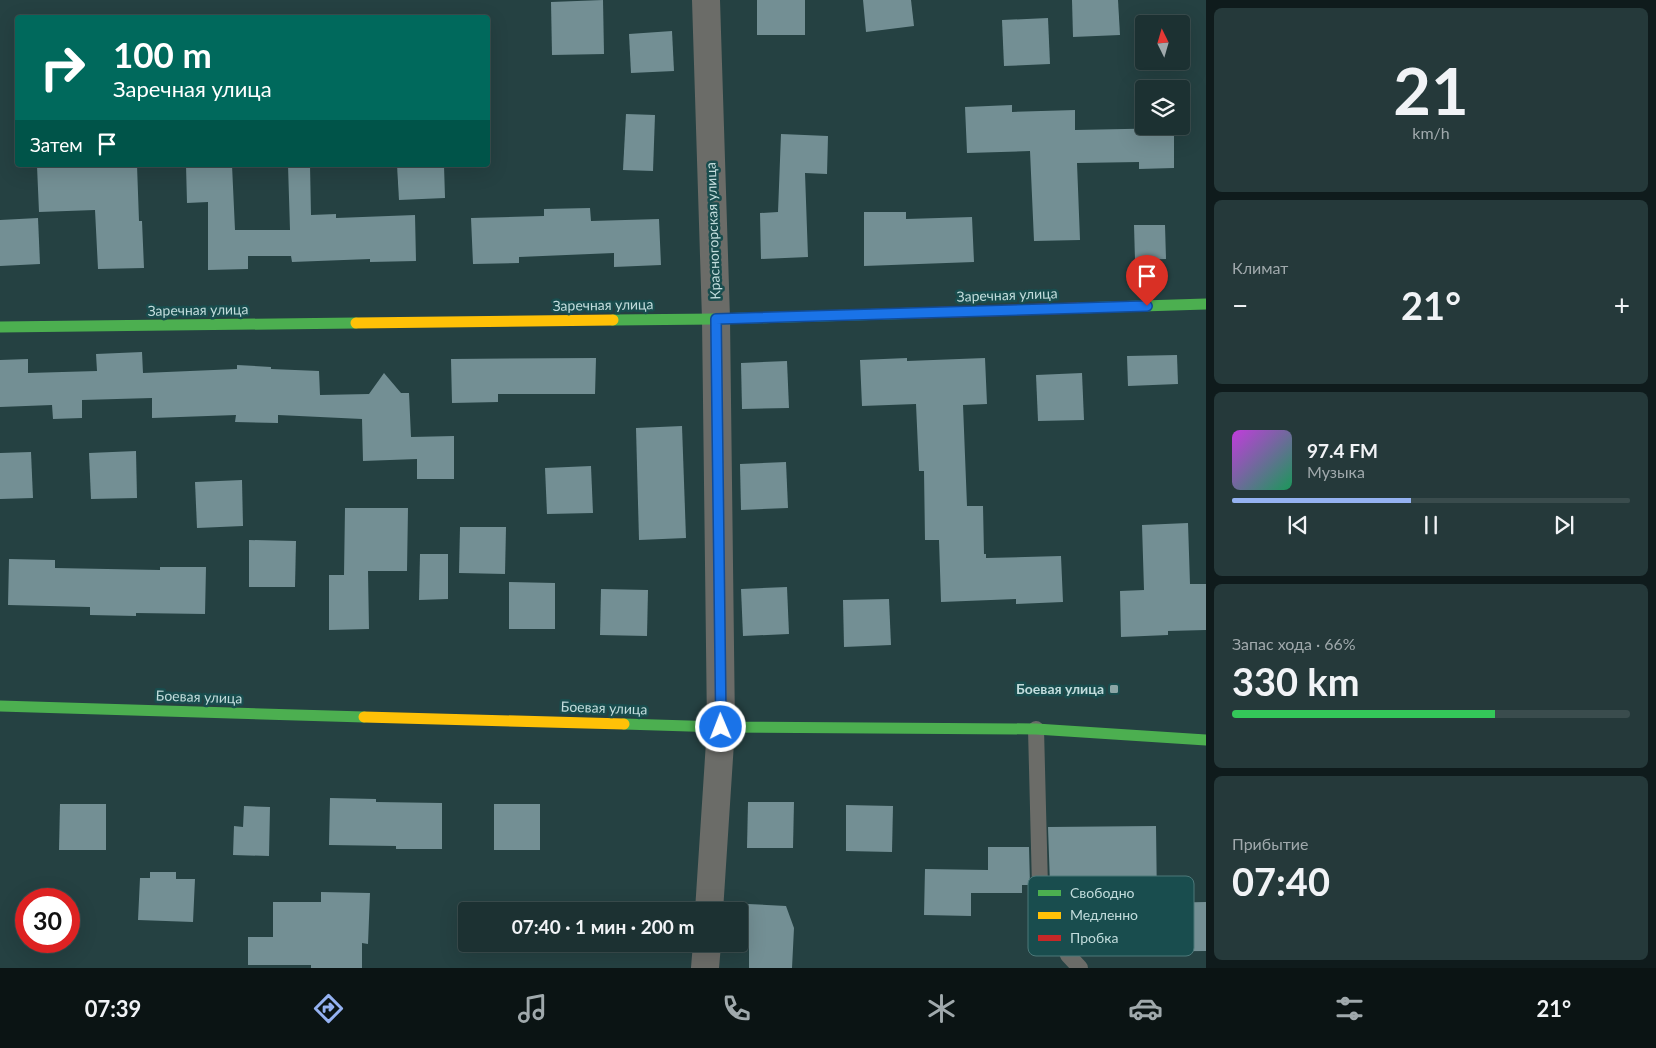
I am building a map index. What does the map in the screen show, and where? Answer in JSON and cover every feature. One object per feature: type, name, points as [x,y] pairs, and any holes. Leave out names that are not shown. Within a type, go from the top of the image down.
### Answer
[{"type":"main road","name":"Заречная улица","points":[[0,327],[716,319],[1206,304]]},
{"type":"main road","name":"Боевая улица","points":[[0,706],[721,727],[1036,729],[1206,740]]},
{"type":"street","name":"Красногорская улица","points":[[706,0],[716,319],[721,727],[710,902]]},
{"type":"street","points":[[705,968],[706,952]]},
{"type":"lane","points":[[1036,729],[1040,876]]},
{"type":"lane","points":[[1069,956],[1080,968]]},
{"type":"building","points":[[603,0],[604,54],[552,55],[551,2]]},
{"type":"building","points":[[757,0],[805,0],[805,35],[757,35]]},
{"type":"building","points":[[863,0],[911,0],[914,26],[866,32]]},
{"type":"building","points":[[1072,0],[1118,0],[1120,35],[1073,37]]},
{"type":"building","points":[[1048,18],[1050,64],[1004,66],[1002,20]]},
{"type":"building","points":[[672,31],[674,71],[631,73],[629,34]]},
{"type":"building","points":[[1012,105],[1012,112],[1075,110],[1075,130],[1135,129],[1135,135],[1174,135],[1174,168],[1139,169],[1139,162],[1077,163],[1080,240],[1034,241],[1030,151],[967,153],[965,107]]},
{"type":"building","points":[[626,114],[655,115],[653,171],[623,170]]},
{"type":"building","points":[[781,134],[828,136],[827,174],[805,173],[808,257],[761,259],[760,213],[778,212]]},
{"type":"building","points":[[37,167],[137,167],[139,221],[142,221],[144,268],[98,269],[95,210],[39,212]]},
{"type":"building","points":[[186,167],[232,167],[235,230],[290,230],[288,167],[310,167],[311,215],[336,214],[336,218],[415,215],[416,261],[370,262],[370,259],[292,262],[291,256],[248,256],[248,269],[208,270],[208,202],[187,203]]},
{"type":"building","points":[[397,167],[444,167],[445,198],[399,200]]},
{"type":"building","points":[[590,208],[591,221],[659,219],[661,265],[614,267],[614,253],[519,257],[519,263],[473,264],[471,218],[544,216],[544,209]]},
{"type":"building","points":[[864,212],[906,212],[906,219],[972,217],[974,262],[864,266]]},
{"type":"building","points":[[38,218],[40,264],[0,266],[0,220]]},
{"type":"building","points":[[1134,225],[1165,225],[1166,259],[1135,260]]},
{"type":"building","points":[[142,352],[143,373],[237,369],[237,365],[271,367],[271,369],[319,371],[320,395],[369,394],[384,373],[401,393],[409,393],[411,437],[454,436],[454,479],[417,479],[417,459],[363,461],[362,419],[278,415],[278,423],[235,422],[236,415],[152,418],[152,398],[82,400],[82,418],[53,419],[52,405],[0,407],[0,360],[28,359],[28,373],[97,371],[96,354]]},
{"type":"building","points":[[1177,355],[1178,384],[1128,386],[1127,356]]},
{"type":"building","points":[[596,358],[595,394],[498,394],[498,402],[452,403],[451,359]]},
{"type":"building","points":[[907,358],[907,361],[985,358],[987,404],[963,405],[967,506],[983,506],[984,554],[986,554],[986,558],[1061,556],[1063,602],[1016,604],[1016,599],[941,602],[939,540],[925,540],[924,471],[919,471],[916,404],[862,406],[860,360]]},
{"type":"building","points":[[787,361],[789,408],[742,409],[741,363]]},
{"type":"building","points":[[1082,373],[1084,420],[1038,421],[1036,375]]},
{"type":"building","points":[[682,426],[686,538],[639,540],[636,428]]},
{"type":"building","points":[[136,451],[137,498],[91,499],[89,453]]},
{"type":"building","points":[[31,452],[33,498],[0,499],[0,453]]},
{"type":"building","points":[[786,462],[788,508],[741,510],[740,464]]},
{"type":"building","points":[[591,466],[593,513],[547,514],[545,468]]},
{"type":"building","points":[[242,480],[243,526],[197,528],[195,482]]},
{"type":"building","points":[[345,508],[408,508],[407,571],[368,571],[369,629],[329,630],[329,575],[344,575]]},
{"type":"building","points":[[1188,523],[1190,584],[1206,584],[1206,630],[1168,631],[1168,635],[1121,637],[1120,591],[1144,590],[1142,525]]},
{"type":"building","points":[[460,527],[506,527],[505,574],[459,573]]},
{"type":"building","points":[[249,540],[296,541],[295,587],[249,587]]},
{"type":"building","points":[[420,554],[448,554],[448,599],[419,600]]},
{"type":"building","points":[[9,559],[55,560],[55,568],[160,570],[160,567],[206,567],[205,614],[136,613],[136,616],[90,615],[90,607],[8,605]]},
{"type":"building","points":[[509,582],[555,583],[555,629],[509,629]]},
{"type":"building","points":[[787,587],[789,634],[743,636],[741,589]]},
{"type":"building","points":[[601,589],[648,590],[647,636],[600,635]]},
{"type":"building","points":[[889,599],[891,645],[844,647],[843,600]]},
{"type":"building","points":[[330,798],[376,799],[376,802],[442,803],[442,849],[396,849],[396,846],[329,845]]},
{"type":"building","points":[[748,802],[794,802],[793,848],[747,848]]},
{"type":"building","points":[[60,804],[106,804],[106,850],[59,850]]},
{"type":"building","points":[[494,804],[540,804],[540,850],[494,850]]},
{"type":"building","points":[[846,805],[893,806],[892,852],[846,851]]},
{"type":"building","points":[[244,806],[270,807],[269,856],[233,855],[234,826],[243,827]]},
{"type":"building","points":[[1156,826],[1157,876],[1050,876],[1048,827]]},
{"type":"building","points":[[988,847],[1029,847],[1030,876],[1028,876],[1028,885],[1022,885],[1022,893],[971,893],[971,916],[924,915],[925,869],[988,870]]},
{"type":"building","points":[[150,872],[176,872],[176,879],[195,879],[193,922],[138,920],[140,878],[150,878]]},
{"type":"building","points":[[321,892],[370,893],[368,944],[362,943],[362,968],[311,968],[311,965],[248,965],[248,937],[273,937],[273,902],[321,902]]},
{"type":"building","points":[[1194,902],[1206,902],[1206,951],[1194,951]]},
{"type":"building","points":[[748,904],[786,906],[794,928],[792,968],[749,968]]},
{"type":"traffic: fast","points":[[1078,308],[1206,304]]},
{"type":"traffic: fast","points":[[613,320],[919,313]]},
{"type":"traffic: fast","points":[[0,327],[356,323]]},
{"type":"traffic: fast","points":[[0,706],[364,717]]},
{"type":"traffic: fast","points":[[624,724],[721,727],[1036,729],[1206,740]]},
{"type":"traffic: slow","points":[[356,323],[613,320]]},
{"type":"traffic: slow","points":[[364,717],[624,724]]},
{"type":"traffic: jam","points":[[919,313],[1078,308]]},
{"type":"place","name":"Боевая улица","points":[[1114,689]]},
{"type":"route","points":[[721,727],[716,319],[1147,306]]}]
